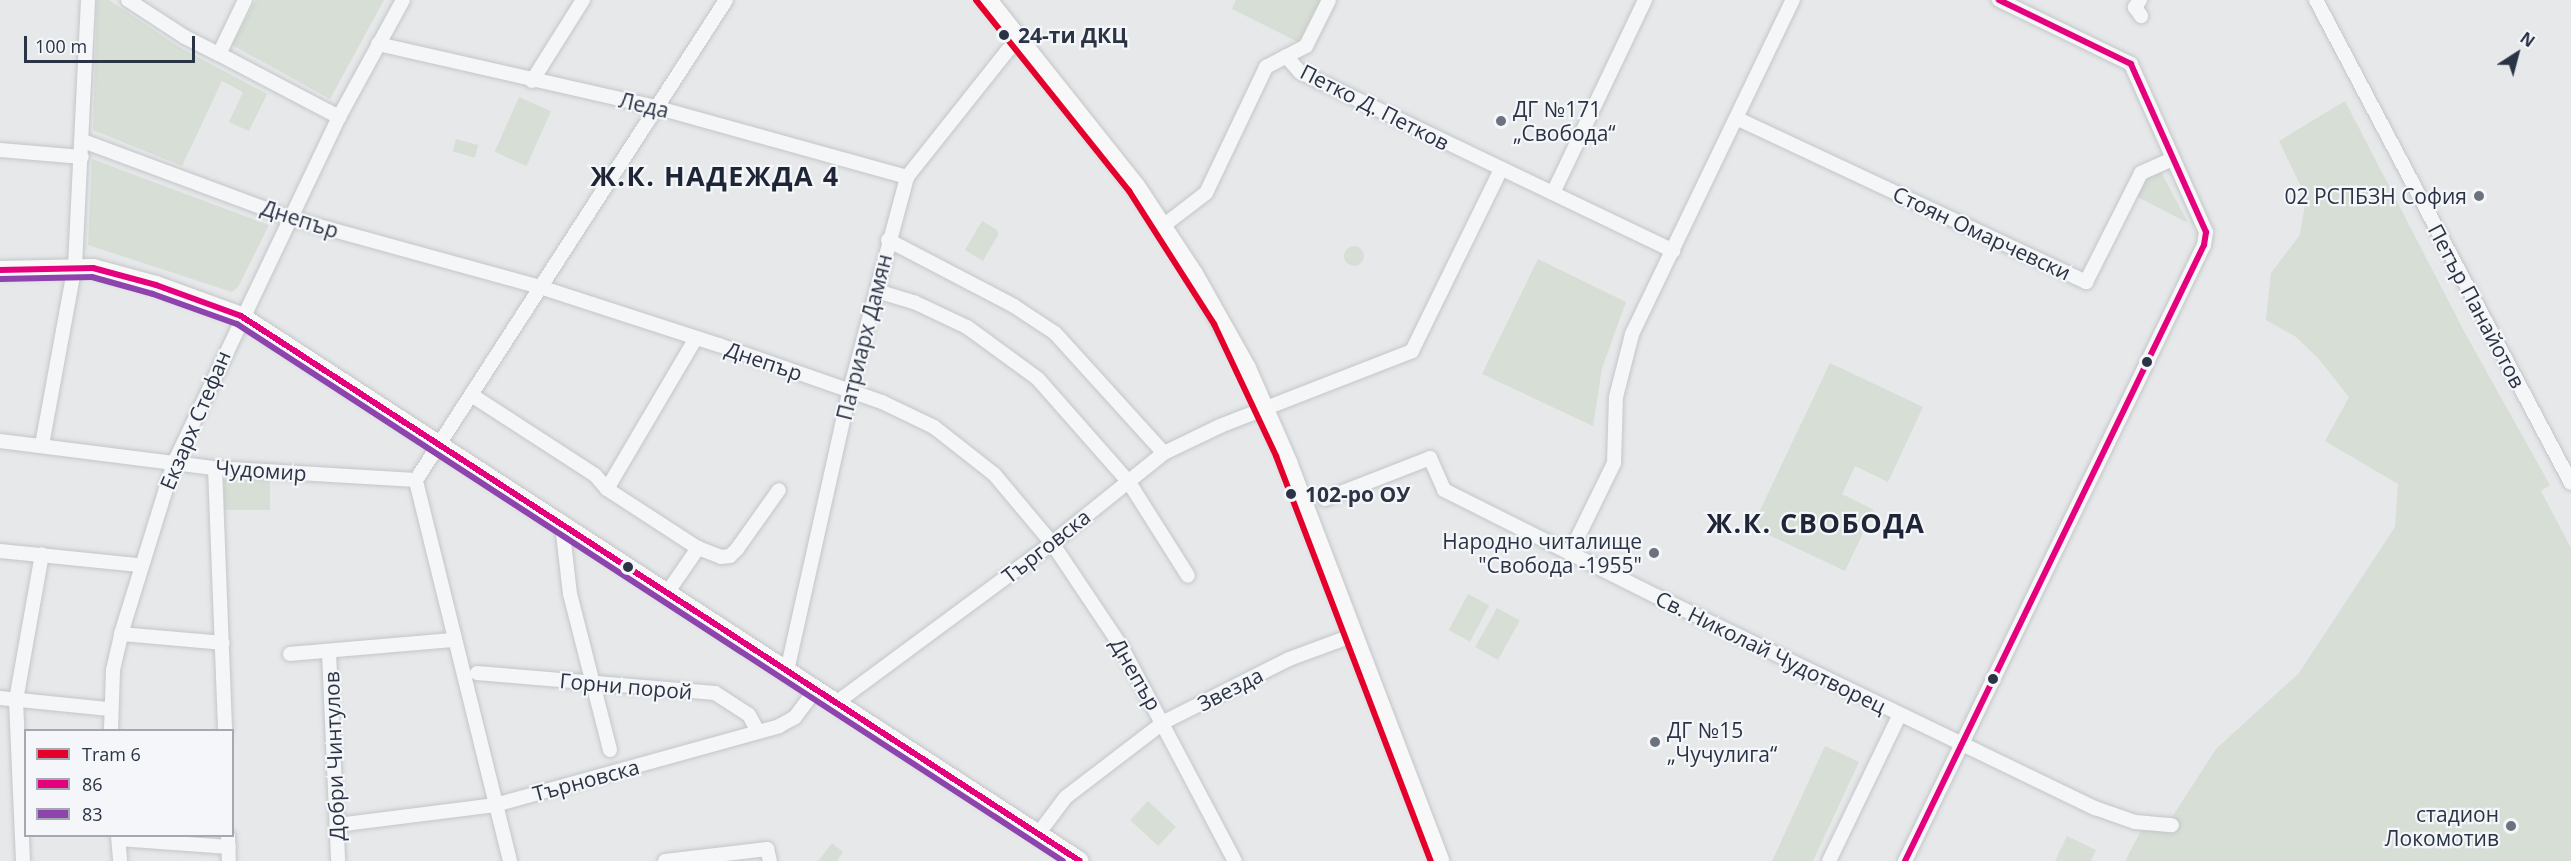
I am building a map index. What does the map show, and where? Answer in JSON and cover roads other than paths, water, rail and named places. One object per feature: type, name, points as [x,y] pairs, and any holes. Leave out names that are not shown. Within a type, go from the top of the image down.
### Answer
[{"type":"street","points":[[42,446],[75,266],[83,141],[88,0]]},
{"type":"street","points":[[219,54],[245,0]]},
{"type":"street","name":"Екзарх Стефан","points":[[111,729],[109,709],[121,634],[140,565],[174,463],[241,316],[339,117],[403,0]]},
{"type":"street","points":[[532,81],[583,0]]},
{"type":"street","points":[[510,861],[416,480],[473,396],[540,287],[726,0]]},
{"type":"street","points":[[987,0],[1112,155],[1163,226],[1221,320],[1266,409],[1440,861]]},
{"type":"street","points":[[1286,56],[1306,46],[1329,0]]},
{"type":"street","points":[[1553,193],[1646,0]]},
{"type":"street","points":[[1570,553],[1614,464],[1612,428],[1632,334],[1793,0]]},
{"type":"street","points":[[1905,861],[2204,245],[2206,232],[2131,64],[1999,0]]},
{"type":"street","points":[[2140,0],[2135,7],[2141,16]]},
{"type":"street","name":"Петър Панайотов","points":[[2316,0],[2571,483]]},
{"type":"street","points":[[136,2],[219,54],[339,117]]},
{"type":"street","name":"Патриарх Дамян","points":[[787,671],[850,390],[877,291],[888,240],[907,177],[1008,50],[1020,41]]},
{"type":"street","name":"Леда","points":[[378,44],[532,81],[656,107],[907,177]]},
{"type":"street","name":"Петко Д. Петков","points":[[1163,226],[1196,204],[1206,192],[1266,67],[1286,56],[1300,72],[1673,251]]},
{"type":"street","name":"Стоян Омарчевски","points":[[1736,118],[2086,282],[2141,173],[2173,159]]},
{"type":"street","name":"Днепър","points":[[83,141],[290,218],[540,287],[850,390],[912,416],[952,439],[994,474],[1052,543],[1121,646],[1164,722],[1235,861]]},
{"type":"street","points":[[0,150],[82,157]]},
{"type":"street","points":[[1266,409],[1412,351],[1501,169]]},
{"type":"street","points":[[888,240],[1014,306],[1055,333],[1164,453]]},
{"type":"street","points":[[0,270],[75,266],[156,285],[241,316],[1080,861]]},
{"type":"street","points":[[877,291],[942,314],[1009,355],[1063,404],[1128,481],[1188,576]]},
{"type":"street","points":[[607,489],[696,338]]},
{"type":"street","points":[[473,396],[595,475],[607,489],[699,548],[721,557],[730,556],[779,490]]},
{"type":"street","name":"Търговска","points":[[836,703],[1052,543],[1164,453],[1266,409]]},
{"type":"street","name":"Чудомир","points":[[0,441],[215,468],[416,480]]},
{"type":"street","name":"Св. Николай Чудотворец","points":[[1325,499],[1430,458],[1444,490],[1570,553],[2095,808],[2135,822],[2172,825]]},
{"type":"street","points":[[215,468],[225,729]]},
{"type":"street","points":[[562,525],[570,594],[595,684],[610,750]]},
{"type":"street","points":[[667,593],[699,548]]},
{"type":"street","points":[[0,551],[140,565]]},
{"type":"street","points":[[23,861],[16,700],[42,554]]},
{"type":"street","points":[[121,634],[223,643]]},
{"type":"street","name":"Звезда","points":[[1038,834],[1066,797],[1164,722],[1289,659],[1354,635]]},
{"type":"street","points":[[290,654],[454,640]]},
{"type":"street","name":"Добри Чинтулов","points":[[329,652],[338,861]]},
{"type":"street","name":"Горни порой","points":[[477,673],[715,693],[749,715],[758,732]]},
{"type":"street","name":"Търновска","points":[[337,825],[495,805],[758,732],[795,717],[816,690]]},
{"type":"street","points":[[0,698],[109,709]]},
{"type":"street","points":[[1829,861],[1900,714]]},
{"type":"street","points":[[120,861],[118,837],[229,848]]},
{"type":"street","points":[[665,861],[767,849],[770,861]]},
{"type":"tram line","name":"6","points":[[976,0],[1129,191],[1214,324],[1276,456],[1431,861]]},
{"type":"place","name":"24-ти ДКЦ","points":[[1004,35]]},
{"type":"place","name":"ДГ №171 „Свобода“","points":[[1501,121]]},
{"type":"place","name":"02 РСПБЗН София","points":[[2479,196]]},
{"type":"place","name":"102-ро ОУ","points":[[1291,494]]},
{"type":"place","name":"Народно читалище \"Свобода -1955\"","points":[[1654,553]]},
{"type":"place","name":"ДГ №15 „Чучулига“","points":[[1655,742]]},
{"type":"place","name":"стадион Локомотив","points":[[2511,826]]},
{"type":"district","name":"Ж.К. НАДЕЖДА 4","points":[[715,176]]},
{"type":"district","name":"Ж.К. СВОБОДА","points":[[1816,523]]}]
